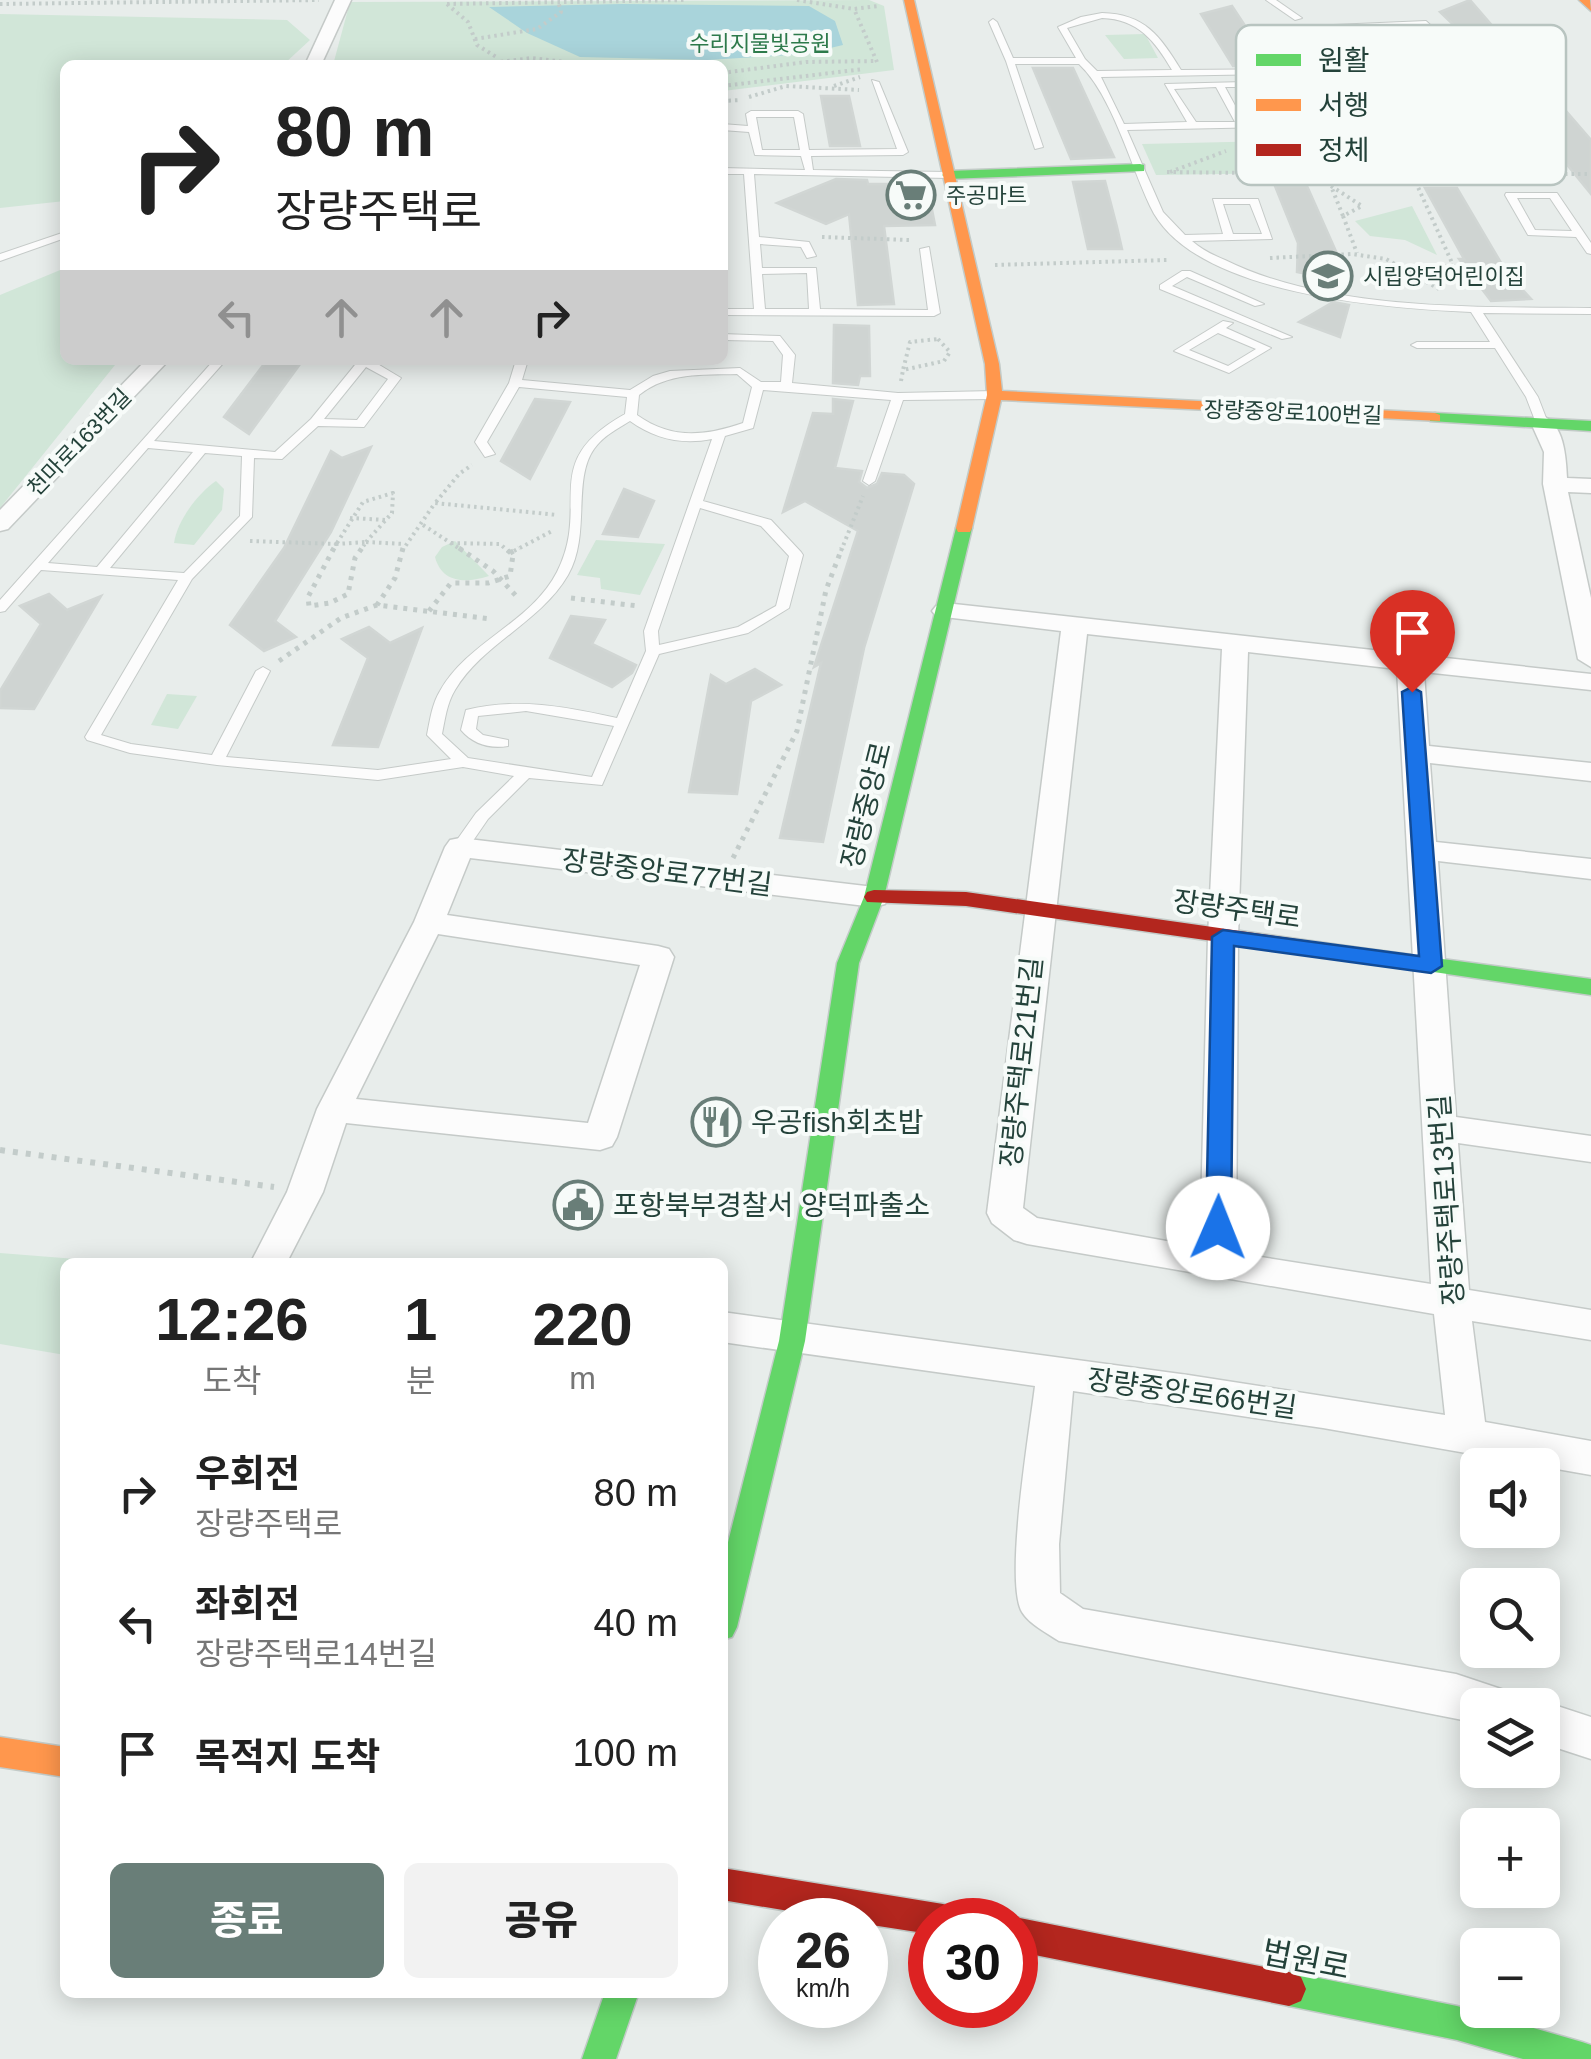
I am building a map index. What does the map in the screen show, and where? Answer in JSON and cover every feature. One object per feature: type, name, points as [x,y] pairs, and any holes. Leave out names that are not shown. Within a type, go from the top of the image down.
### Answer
[{"type":"street","points":[[315,60],[343,0]]},
{"type":"street","name":"장량중앙로","points":[[728,1602],[792,1341],[848,963],[874,897],[994,396],[992,364],[909,0]]},
{"type":"street","points":[[948,175],[1140,168]]},
{"type":"street","name":"천마로163번길","points":[[0,524],[153,365]]},
{"type":"street","name":"장량중앙로100번길","points":[[994,396],[1591,426]]},
{"type":"street","points":[[1542,424],[1554,452],[1555,484],[1579,541],[1591,659]]},
{"type":"street","points":[[1555,484],[1591,486]]},
{"type":"street","points":[[945,611],[1591,682]]},
{"type":"street","name":"장량주택로21번길","points":[[1075,624],[1004,1213],[1026,1230],[1218,1264]]},
{"type":"street","points":[[1234,642],[1223,937],[1218,1264],[1591,1325]]},
{"type":"street","name":"장량주택로13번길","points":[[1410,662],[1451,1302],[1468,1434]]},
{"type":"street","points":[[1416,754],[1591,772]]},
{"type":"street","points":[[281,1258],[334,1109],[429,922],[460,846]]},
{"type":"street","name":"장량중앙로77번길","points":[[460,846],[874,897]]},
{"type":"street","points":[[1423,850],[1591,869]]},
{"type":"street","name":"장량주택로","points":[[874,897],[966,899],[1591,987]]},
{"type":"street","points":[[334,1109],[600,1137],[658,957],[429,922]]},
{"type":"street","points":[[1441,1128],[1591,1149]]},
{"type":"street","name":"장량중앙로66번길","points":[[728,1329],[1468,1434],[1591,1458]]},
{"type":"street","points":[[1055,1373],[1038,1544],[1039,1603],[1074,1627],[1460,1696]]},
{"type":"street","points":[[1560,1728],[1591,1738]]},
{"type":"street","points":[[0,1752],[60,1761]]},
{"type":"street","points":[[728,1885],[908,1914]]},
{"type":"street","name":"법원로","points":[[1038,1939],[1457,2023],[1582,2059]]},
{"type":"street","points":[[599,2059],[620,1998]]},
{"type":"lane","points":[[1270,0],[1298,18]]},
{"type":"lane","points":[[1178,73],[1156,33],[1144,22],[1124,15],[1096,14],[1062,27],[1094,74],[1164,222],[1181,238],[1216,259],[1289,285],[1392,305],[1476,311],[1591,311]]},
{"type":"lane","points":[[993,22],[1038,148]]},
{"type":"lane","points":[[1367,25],[1433,25]]},
{"type":"lane","points":[[1010,61],[1082,61]]},
{"type":"lane","points":[[1094,74],[1236,72]]},
{"type":"lane","points":[[1218,84],[1236,116]]},
{"type":"lane","points":[[1193,125],[1168,86],[1236,84]]},
{"type":"lane","points":[[748,98],[758,153],[903,152],[877,87]]},
{"type":"lane","points":[[751,114],[798,114],[808,170]]},
{"type":"lane","points":[[1120,126],[1236,125]]},
{"type":"lane","points":[[728,128],[753,129]]},
{"type":"lane","points":[[749,170],[760,312]]},
{"type":"lane","points":[[728,171],[948,175]]},
{"type":"lane","points":[[1580,234],[1532,233],[1510,195],[1553,194],[1580,234],[1591,251]]},
{"type":"lane","points":[[1181,238],[1268,237],[1254,201],[1216,201],[1229,237]]},
{"type":"lane","points":[[0,258],[60,238]]},
{"type":"lane","points":[[754,240],[805,244],[811,256]]},
{"type":"lane","points":[[728,312],[934,313],[925,249]]},
{"type":"lane","points":[[757,270],[812,270],[815,312]]},
{"type":"lane","points":[[1259,304],[1186,274],[1164,287],[1286,337]]},
{"type":"lane","points":[[1216,329],[1265,348],[1229,370],[1180,351],[1216,329],[1259,304],[1289,285]]},
{"type":"lane","points":[[1476,311],[1532,397],[1542,424]]},
{"type":"lane","points":[[728,337],[776,338],[789,354],[786,386]]},
{"type":"lane","points":[[1417,345],[1497,345]]},
{"type":"lane","points":[[0,608],[216,365]]},
{"type":"lane","points":[[145,444],[278,456],[315,422],[361,365]]},
{"type":"lane","points":[[360,424],[395,378],[373,365]]},
{"type":"lane","points":[[489,454],[481,442],[516,383],[521,365]]},
{"type":"lane","points":[[631,416],[633,394],[649,378],[681,373],[740,371],[758,386],[898,397],[994,396]]},
{"type":"lane","points":[[516,383],[633,394]]},
{"type":"lane","points":[[631,416],[653,434],[719,436],[749,425],[758,386]]},
{"type":"lane","points":[[869,480],[898,397]]},
{"type":"lane","points":[[463,762],[434,735],[446,691],[476,657],[546,595],[564,572],[578,528],[576,483],[580,454],[610,425],[631,416]]},
{"type":"lane","points":[[315,422],[360,424],[372,439]]},
{"type":"lane","points":[[248,453],[246,517],[187,577],[92,737],[130,748],[218,760],[378,775],[463,762],[597,782],[653,651],[651,631],[719,436]]},
{"type":"lane","points":[[100,571],[202,449]]},
{"type":"lane","points":[[653,651],[743,630],[782,608],[790,584],[796,554],[766,523],[696,503]]},
{"type":"lane","points":[[38,566],[187,577]]},
{"type":"lane","points":[[218,760],[264,671]]},
{"type":"lane","points":[[503,743],[478,739],[468,730],[471,713],[491,706],[622,722]]},
{"type":"lane","points":[[460,846],[482,816],[524,773]]},
{"type":"path","points":[[0,4],[329,0]]},
{"type":"path","points":[[447,2],[686,0]]},
{"type":"path","points":[[796,0],[854,9],[878,6]]},
{"type":"path","points":[[474,39],[538,29],[560,12],[558,1]]},
{"type":"path","points":[[447,2],[468,22],[477,45],[499,59]]},
{"type":"path","points":[[854,9],[876,62]]},
{"type":"path","points":[[495,60],[564,60]]},
{"type":"path","points":[[728,71],[806,62],[876,62],[887,66],[728,85]]},
{"type":"path","points":[[748,98],[756,91],[777,87],[877,87]]},
{"type":"path","points":[[1168,172],[1226,151]]},
{"type":"path","points":[[1140,168],[1236,173]]},
{"type":"path","points":[[1410,273],[1453,265],[1417,185]]},
{"type":"path","points":[[1342,216],[1362,206],[1331,186],[1336,201],[1357,254]]},
{"type":"path","points":[[819,237],[962,239]]},
{"type":"path","points":[[969,266],[1357,254],[1386,260],[1476,311]]},
{"type":"path","points":[[898,397],[903,370],[910,342],[938,339],[950,352],[944,361],[903,370]]},
{"type":"path","points":[[377,605],[395,578],[404,544],[424,524],[435,503],[459,474],[489,454]]},
{"type":"path","points":[[731,862],[797,732],[826,590],[869,480]]},
{"type":"path","points":[[393,493],[392,513],[386,520],[356,558],[348,594],[330,604],[308,606],[308,597],[356,507],[372,494],[393,493]]},
{"type":"path","points":[[435,503],[578,518]]},
{"type":"path","points":[[350,518],[386,520]]},
{"type":"path","points":[[510,553],[578,518]]},
{"type":"path","points":[[424,524],[500,579],[530,611]]},
{"type":"path","points":[[224,540],[404,544]]},
{"type":"path","points":[[429,612],[451,583],[488,583],[510,576],[510,553],[500,544],[451,543]]},
{"type":"path","points":[[546,595],[659,608]]},
{"type":"path","points":[[264,671],[341,618],[377,605],[517,622]]},
{"type":"path","points":[[0,1150],[305,1192]]},
{"type":"green space","name":"수리지물빛공원","points":[[869,0],[884,6],[894,70],[728,90],[728,60],[334,60],[350,2]]},
{"type":"green space","points":[[0,14],[287,20],[310,40],[288,60],[60,60],[60,202],[0,208]]},
{"type":"green space","points":[[1145,34],[1158,58],[1124,59],[1105,35]]},
{"type":"green space","points":[[1236,142],[1236,174],[1156,175],[1142,144]]},
{"type":"green space","points":[[1412,206],[1437,255],[1405,240],[1370,236],[1355,221]]},
{"type":"green space","points":[[60,270],[60,365],[115,365],[0,508],[0,295]]},
{"type":"green space","points":[[216,481],[224,489],[222,510],[194,545],[174,543],[189,508]]},
{"type":"green space","points":[[596,540],[665,544],[640,595],[601,589],[600,578],[577,575]]},
{"type":"green space","points":[[455,541],[489,576],[464,580],[443,572],[435,557],[442,547]]},
{"type":"green space","points":[[167,694],[197,696],[178,729],[151,725]]},
{"type":"green space","points":[[0,1253],[63,1258],[60,1258],[60,1354],[0,1344]]},
{"type":"water","points":[[809,6],[835,21],[843,45],[805,54],[708,60],[580,57],[527,33],[489,7]]},
{"type":"building","points":[[1470,0],[1492,25],[1454,25],[1440,12]]},
{"type":"building","points":[[1232,6],[1245,25],[1236,25],[1236,66],[1233,66],[1201,14]]},
{"type":"building","points":[[1033,68],[1073,68],[1114,157],[1071,159]]},
{"type":"building","points":[[821,96],[849,96],[860,146],[830,146]]},
{"type":"building","points":[[1566,111],[1591,140],[1591,194],[1566,163]]},
{"type":"building","points":[[836,179],[867,180],[868,184],[919,184],[928,189],[935,225],[884,226],[894,304],[858,305],[849,214],[826,224],[777,203]]},
{"type":"building","points":[[1105,181],[1122,249],[1088,249],[1073,182]]},
{"type":"building","points":[[1275,186],[1307,186],[1350,283],[1297,272],[1298,243]]},
{"type":"building","points":[[1425,188],[1457,188],[1507,273],[1531,299],[1491,301],[1459,259],[1464,259]]},
{"type":"building","points":[[1333,302],[1349,305],[1340,337],[1299,322]]},
{"type":"building","points":[[834,325],[869,326],[870,376],[860,376],[858,385],[833,383]]},
{"type":"building","points":[[263,365],[299,365],[249,434],[224,417]]},
{"type":"building","points":[[535,399],[570,402],[530,479],[501,461]]},
{"type":"building","points":[[833,399],[853,401],[835,468],[862,471],[859,482],[867,488],[877,484],[882,473],[904,475],[914,484],[864,648],[823,842],[780,838],[821,663],[814,667],[858,531],[805,501],[783,512],[813,413],[833,414]]},
{"type":"building","points":[[371,447],[331,532],[275,621],[296,637],[264,651],[230,625],[284,548],[331,451],[342,458]]},
{"type":"building","points":[[624,489],[654,501],[638,537],[603,534]]},
{"type":"building","points":[[49,594],[67,610],[101,596],[34,709],[0,708],[0,691],[41,624],[20,606]]},
{"type":"building","points":[[571,616],[605,620],[592,644],[636,665],[632,673],[612,687],[550,658]]},
{"type":"building","points":[[369,627],[390,643],[422,628],[378,747],[333,745],[368,658],[342,639]]},
{"type":"building","points":[[755,669],[781,685],[751,701],[737,794],[689,792],[711,675],[726,684]]},
{"type":"traffic: fast","points":[[948,175],[1140,168]]},
{"type":"traffic: fast","points":[[1435,418],[1591,426]]},
{"type":"traffic: fast","points":[[728,1602],[792,1341],[848,963],[874,897],[964,528]]},
{"type":"traffic: fast","points":[[1353,954],[1591,987]]},
{"type":"traffic: fast","points":[[1289,1989],[1457,2023],[1582,2059]]},
{"type":"traffic: fast","points":[[599,2059],[620,1998]]},
{"type":"traffic: slow","points":[[909,0],[992,364],[995,395],[964,528]]},
{"type":"traffic: slow","points":[[1584,0],[1591,8]]},
{"type":"traffic: slow","points":[[995,395],[1435,418]]},
{"type":"traffic: slow","points":[[0,1752],[60,1761]]},
{"type":"traffic: jam","points":[[874,897],[966,899],[1353,954]]},
{"type":"traffic: jam","points":[[728,1885],[908,1914]]},
{"type":"traffic: jam","points":[[1038,1939],[1289,1989]]},
{"type":"place","name":"주공마트","points":[[911,195]]},
{"type":"place","name":"시립양덕어린이집","points":[[1328,276]]},
{"type":"place","name":"우공fish회초밥","points":[[716,1122]]},
{"type":"place","name":"포항북부경찰서 양덕파출소","points":[[578,1205]]},
{"type":"route","points":[[1218,1228],[1223,937],[1431,966],[1412,692]]}]
